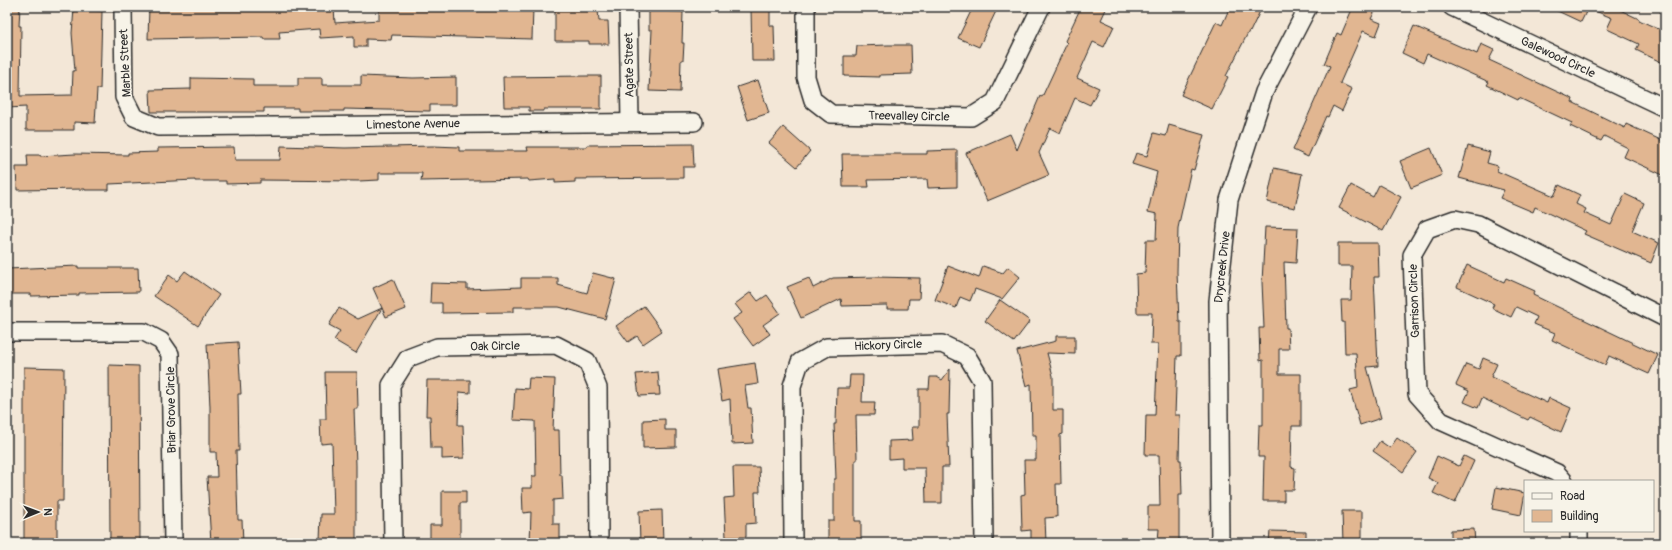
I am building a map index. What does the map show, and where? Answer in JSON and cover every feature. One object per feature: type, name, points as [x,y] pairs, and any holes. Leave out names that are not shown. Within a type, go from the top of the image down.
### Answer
[{"type":"street","name":"Marble Street","points":[[123,7],[124,96],[134,117]]},
{"type":"street","name":"Agate Street","points":[[628,7],[630,122]]},
{"type":"street","name":"Treevalley Circle","points":[[806,7],[806,77],[813,100],[831,114],[971,117],[995,102],[1041,7]]},
{"type":"street","name":"Drycreek Drive","points":[[1220,543],[1218,301],[1229,200],[1264,92],[1308,7]]},
{"type":"street","name":"Galewood Circle","points":[[1452,7],[1665,108]]},
{"type":"street","name":"Limestone Avenue","points":[[134,117],[158,127],[694,122]]},
{"type":"street","name":"Garrison Circle","points":[[1563,480],[1557,473],[1441,421],[1417,394],[1412,255],[1427,229],[1455,219],[1478,224],[1665,318]]},
{"type":"street","name":"Briar Grove Circle","points":[[7,332],[144,332],[161,341],[170,354],[173,543]]},
{"type":"street","name":"Hickory Circle","points":[[793,543],[792,386],[800,362],[827,347],[942,344],[967,356],[982,381],[984,543]]},
{"type":"street","name":"Oak Circle","points":[[393,543],[391,386],[408,358],[437,347],[556,345],[587,361],[598,388],[599,543]]},
{"type":"street","points":[[1579,532],[1579,543]]},
{"type":"building","points":[[7,7],[20,7],[20,96],[72,95],[73,71],[75,71],[72,33],[74,9],[102,11],[100,89],[97,89],[95,123],[74,122],[74,130],[26,130],[26,107],[7,108]]},
{"type":"building","points":[[149,7],[334,7],[335,23],[379,20],[379,7],[533,8],[532,39],[392,35],[391,40],[366,39],[366,47],[354,47],[354,36],[320,38],[319,29],[279,32],[280,39],[264,39],[263,37],[148,39]]},
{"type":"building","points":[[555,7],[575,7],[575,10],[598,10],[599,21],[608,21],[609,44],[589,44],[589,41],[555,41]]},
{"type":"building","points":[[751,7],[770,7],[770,26],[774,26],[775,61],[752,61]]},
{"type":"building","points":[[973,7],[998,7],[979,47],[958,38]]},
{"type":"building","points":[[1081,7],[1107,7],[1101,20],[1114,26],[1104,47],[1093,42],[1077,78],[1099,88],[1090,105],[1075,98],[1060,133],[1050,128],[1039,153],[1049,175],[987,201],[966,153],[1010,134],[1017,150],[1040,96],[1042,97],[1067,43],[1065,41]]},
{"type":"building","points":[[1230,7],[1262,7],[1226,76],[1228,77],[1212,109],[1181,95],[1216,22],[1222,25]]},
{"type":"building","points":[[1353,7],[1377,7],[1371,19],[1381,23],[1376,36],[1363,31],[1340,83],[1352,89],[1342,111],[1333,106],[1328,117],[1326,116],[1308,157],[1293,150],[1330,66],[1324,64],[1337,33],[1341,35]]},
{"type":"building","points":[[1549,7],[1614,7],[1639,19],[1665,32],[1665,64],[1636,50],[1639,44],[1607,29],[1612,18],[1588,8],[1581,22]]},
{"type":"building","points":[[649,11],[683,12],[682,43],[684,43],[683,60],[681,60],[680,92],[649,91],[652,30],[649,30]]},
{"type":"building","points":[[1414,26],[1477,54],[1481,44],[1494,50],[1489,60],[1573,99],[1572,102],[1625,128],[1626,124],[1665,142],[1665,176],[1624,157],[1628,148],[1604,136],[1601,141],[1570,126],[1572,123],[1487,85],[1489,82],[1427,54],[1423,63],[1402,53]]},
{"type":"building","points":[[911,45],[912,74],[880,75],[880,77],[844,76],[844,56],[856,56],[857,46]]},
{"type":"building","points":[[361,76],[413,78],[456,77],[456,105],[430,105],[430,111],[344,109],[344,111],[298,111],[298,108],[264,108],[264,112],[151,112],[150,90],[191,89],[191,78],[253,79],[253,86],[298,86],[298,78],[322,78],[322,85],[361,85]]},
{"type":"building","points":[[601,76],[601,109],[544,109],[544,111],[529,111],[529,107],[504,107],[503,77]]},
{"type":"building","points":[[758,80],[769,113],[748,120],[737,87]]},
{"type":"building","points":[[1169,125],[1204,135],[1194,170],[1191,169],[1178,228],[1177,272],[1179,322],[1181,322],[1181,356],[1177,356],[1175,415],[1180,415],[1179,460],[1181,460],[1182,495],[1179,495],[1179,541],[1158,541],[1159,529],[1148,529],[1148,506],[1160,506],[1159,455],[1145,455],[1146,415],[1155,415],[1158,344],[1151,344],[1152,313],[1137,313],[1136,274],[1145,273],[1146,240],[1156,240],[1157,214],[1148,212],[1157,172],[1132,164],[1136,153],[1147,156],[1154,133],[1166,136]]},
{"type":"building","points":[[783,127],[810,151],[797,167],[769,143]]},
{"type":"building","points":[[693,144],[694,167],[683,167],[683,178],[575,179],[575,182],[555,183],[555,179],[529,181],[528,179],[421,181],[422,173],[379,173],[379,180],[359,181],[260,180],[260,183],[226,184],[226,181],[195,180],[109,184],[109,190],[17,190],[16,167],[28,167],[27,155],[128,155],[128,153],[158,152],[158,148],[234,147],[235,160],[280,160],[281,146],[345,148],[433,146],[459,147],[459,151],[528,151],[527,147]]},
{"type":"building","points":[[1468,146],[1490,152],[1487,163],[1498,166],[1497,171],[1554,196],[1559,185],[1580,195],[1576,204],[1586,209],[1584,213],[1611,225],[1625,194],[1644,203],[1632,231],[1659,243],[1651,263],[1584,234],[1586,231],[1535,207],[1533,212],[1500,198],[1504,190],[1459,178]]},
{"type":"building","points":[[1431,148],[1442,175],[1411,188],[1400,161]]},
{"type":"building","points":[[957,150],[957,187],[928,188],[927,179],[868,180],[869,187],[843,187],[842,154],[927,154],[927,151]]},
{"type":"building","points":[[1274,168],[1302,174],[1295,208],[1267,202]]},
{"type":"building","points":[[1351,185],[1373,197],[1379,185],[1401,197],[1383,231],[1339,208]]},
{"type":"building","points":[[1265,227],[1298,228],[1296,263],[1284,262],[1286,328],[1288,328],[1289,349],[1279,349],[1279,374],[1301,374],[1301,426],[1292,426],[1291,467],[1295,468],[1294,490],[1284,490],[1284,501],[1263,501],[1264,457],[1258,457],[1259,425],[1263,425],[1263,360],[1260,361],[1259,328],[1264,328],[1262,282]]},
{"type":"building","points":[[1338,243],[1378,243],[1379,277],[1374,277],[1378,366],[1367,367],[1381,418],[1360,425],[1350,390],[1358,388],[1356,353],[1345,353],[1344,322],[1342,322],[1341,300],[1351,300],[1352,266],[1338,266]]},
{"type":"building","points":[[1467,265],[1504,282],[1506,278],[1535,291],[1533,295],[1658,355],[1649,374],[1609,356],[1605,365],[1552,340],[1555,333],[1534,324],[1537,317],[1516,307],[1511,317],[1492,308],[1494,304],[1457,287]]},
{"type":"building","points":[[78,266],[78,268],[138,268],[139,292],[79,293],[79,295],[31,296],[31,294],[7,294],[7,269]]},
{"type":"building","points":[[948,266],[979,278],[983,266],[1003,273],[1008,267],[1020,277],[1002,299],[975,289],[970,301],[960,297],[956,308],[935,300]]},
{"type":"building","points":[[185,271],[219,295],[198,326],[154,296],[169,275],[177,281]]},
{"type":"building","points":[[593,273],[616,279],[605,319],[559,307],[513,307],[513,312],[442,313],[442,303],[430,303],[431,283],[467,284],[467,289],[521,287],[521,278],[558,278],[558,285],[587,293]]},
{"type":"building","points":[[809,278],[813,288],[833,278],[920,278],[919,299],[909,299],[908,309],[887,309],[887,305],[842,306],[841,299],[801,318],[787,287]]},
{"type":"building","points":[[393,279],[406,309],[386,317],[373,288]]},
{"type":"building","points":[[751,292],[758,301],[767,295],[780,313],[763,325],[770,334],[753,346],[733,319],[742,313],[735,304]]},
{"type":"building","points":[[1000,300],[1030,321],[1014,342],[985,321]]},
{"type":"building","points":[[644,306],[662,331],[643,344],[637,336],[628,342],[616,326]]},
{"type":"building","points":[[339,308],[358,319],[382,308],[356,353],[334,340],[340,331],[329,325]]},
{"type":"building","points":[[1056,336],[1075,336],[1075,354],[1047,353],[1053,376],[1053,410],[1063,410],[1063,434],[1060,435],[1061,484],[1056,484],[1057,517],[1045,518],[1046,543],[1031,543],[1031,530],[1022,531],[1021,495],[1025,494],[1024,460],[1036,460],[1036,435],[1032,435],[1031,384],[1026,386],[1017,351],[1056,341]]},
{"type":"building","points":[[238,342],[241,394],[238,394],[239,451],[236,451],[238,520],[242,520],[243,543],[211,543],[207,477],[217,477],[216,452],[210,452],[210,407],[207,344]]},
{"type":"building","points":[[1483,358],[1497,364],[1491,377],[1547,403],[1549,398],[1571,408],[1561,432],[1530,417],[1528,420],[1482,398],[1478,408],[1464,402],[1469,391],[1456,385],[1466,364],[1479,369]]},
{"type":"building","points":[[755,363],[758,384],[745,386],[748,408],[751,408],[753,443],[732,444],[730,399],[722,401],[717,369]]},
{"type":"building","points":[[109,365],[139,366],[140,543],[110,543]]},
{"type":"building","points":[[24,367],[64,368],[63,501],[57,501],[57,543],[24,543]]},
{"type":"building","points":[[950,369],[949,414],[947,414],[949,467],[942,467],[942,503],[926,503],[925,468],[902,468],[902,458],[889,459],[889,441],[913,440],[912,427],[919,427],[919,389],[929,389],[930,377],[937,377],[942,380]]},
{"type":"building","points":[[325,372],[357,372],[358,409],[354,409],[356,541],[320,540],[321,514],[334,514],[332,443],[321,444],[320,419],[326,419]]},
{"type":"building","points":[[658,372],[660,395],[639,396],[636,374]]},
{"type":"building","points":[[850,375],[863,375],[862,402],[875,402],[874,415],[856,415],[857,460],[855,460],[855,521],[861,521],[861,543],[828,543],[828,521],[834,521],[834,479],[836,479],[834,424],[836,424],[837,388],[849,388]]},
{"type":"building","points":[[529,378],[555,379],[553,430],[559,430],[560,475],[562,475],[563,499],[553,500],[553,524],[560,524],[560,543],[530,543],[531,512],[523,513],[522,488],[532,488],[532,476],[536,476],[535,421],[513,420],[515,388],[528,389]]},
{"type":"building","points":[[427,380],[470,380],[470,393],[459,392],[458,425],[463,425],[464,458],[442,459],[442,448],[431,448],[430,416],[426,416]]},
{"type":"building","points":[[665,419],[665,430],[676,430],[676,447],[643,448],[643,420]]},
{"type":"building","points":[[1397,438],[1417,452],[1403,472],[1373,451],[1380,441],[1390,448]]},
{"type":"building","points":[[1437,456],[1459,466],[1464,456],[1474,461],[1455,503],[1433,493],[1438,483],[1428,478]]},
{"type":"building","points":[[733,467],[759,467],[760,492],[755,492],[756,523],[746,524],[746,537],[726,537],[724,498],[734,497]]},
{"type":"building","points":[[1496,487],[1524,493],[1521,515],[1492,509]]},
{"type":"building","points":[[442,491],[466,491],[466,503],[460,503],[460,543],[430,543],[430,525],[442,525]]},
{"type":"building","points":[[662,510],[663,543],[640,543],[639,511]]},
{"type":"building","points":[[1342,511],[1362,511],[1362,543],[1343,543]]},
{"type":"building","points":[[1474,529],[1475,543],[1451,543],[1451,530]]},
{"type":"building","points":[[1270,531],[1306,532],[1306,543],[1269,543]]}]
